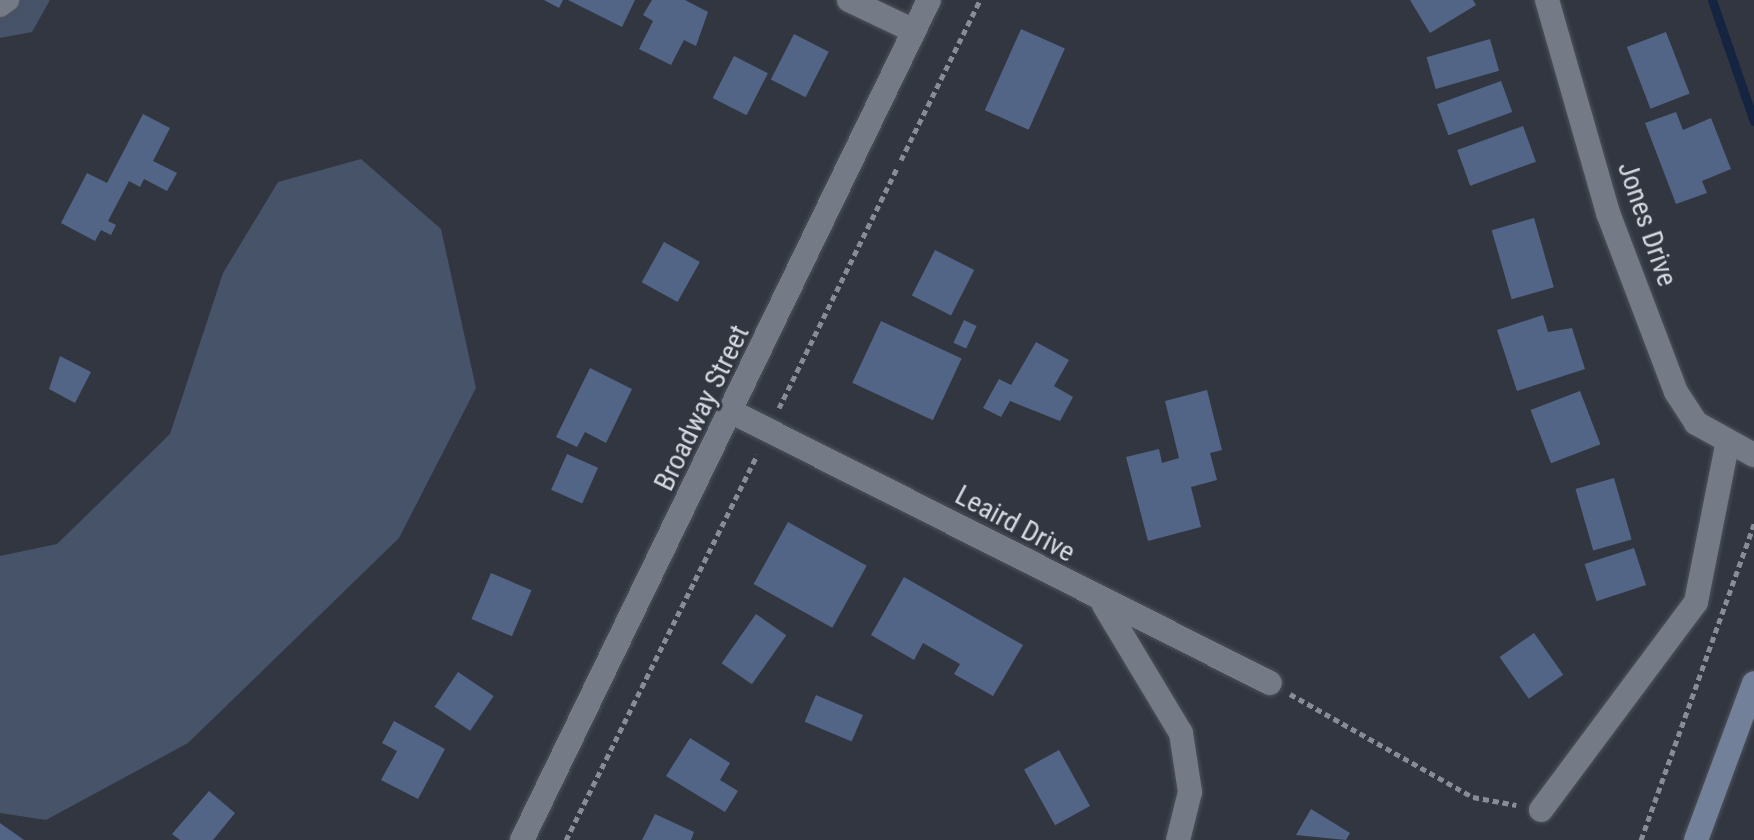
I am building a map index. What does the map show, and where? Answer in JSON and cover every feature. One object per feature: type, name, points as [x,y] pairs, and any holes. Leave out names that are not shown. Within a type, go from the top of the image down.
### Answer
[{"type":"main road","points":[[1696,840],[1754,683]]},
{"type":"street","points":[[0,5],[7,0]]},
{"type":"street","points":[[849,0],[914,31]]},
{"type":"street","name":"Broadway Street","points":[[522,840],[734,413],[929,0]]},
{"type":"street","name":"Jones Drive","points":[[1547,0],[1608,213],[1676,392],[1696,423],[1727,445],[1754,455]]},
{"type":"street","name":"Leaird Drive","points":[[734,413],[1104,605],[1270,683]]},
{"type":"street","points":[[1541,810],[1696,602],[1727,445]]},
{"type":"street","points":[[1104,605],[1181,733],[1190,792],[1178,840]]},
{"type":"path","points":[[901,160],[980,0]]},
{"type":"path","points":[[779,409],[897,168]]},
{"type":"path","points":[[566,840],[758,454]]},
{"type":"path","points":[[1641,840],[1754,524]]},
{"type":"path","points":[[1270,683],[1473,797],[1541,810]]},
{"type":"shaded area","points":[[0,0],[50,0],[32,32],[0,38]]},
{"type":"shaded area","points":[[361,159],[441,229],[476,388],[399,538],[188,743],[46,820],[0,813],[0,556],[57,544],[170,434],[223,273],[278,182]]},
{"type":"building","points":[[544,0],[563,0],[559,8]]},
{"type":"building","points":[[568,0],[635,0],[622,27]]},
{"type":"building","points":[[652,0],[685,0],[708,12],[696,46],[684,40],[671,65],[639,49],[653,21],[643,15]]},
{"type":"building","points":[[1410,0],[1473,0],[1476,5],[1430,33]]},
{"type":"building","points":[[1021,29],[1065,49],[1029,130],[985,110]]},
{"type":"building","points":[[1666,32],[1690,94],[1650,109],[1627,47]]},
{"type":"building","points":[[794,34],[829,52],[806,97],[771,79]]},
{"type":"building","points":[[1490,39],[1499,71],[1436,89],[1427,57]]},
{"type":"building","points":[[734,56],[768,73],[747,115],[713,98]]},
{"type":"building","points":[[1501,81],[1512,112],[1448,135],[1437,104]]},
{"type":"building","points":[[1676,112],[1683,130],[1711,118],[1731,169],[1702,181],[1707,193],[1676,204],[1645,123]]},
{"type":"building","points":[[143,114],[170,128],[153,161],[177,173],[167,191],[144,179],[140,187],[129,181],[108,221],[116,225],[111,235],[101,230],[95,241],[61,223],[87,173],[107,183]]},
{"type":"building","points":[[1523,126],[1536,162],[1470,186],[1457,150]]},
{"type":"building","points":[[1534,218],[1554,287],[1512,299],[1492,230]]},
{"type":"building","points":[[664,242],[700,262],[678,302],[642,282]]},
{"type":"building","points":[[935,250],[974,270],[951,315],[912,295]]},
{"type":"building","points":[[1543,315],[1548,332],[1572,328],[1585,369],[1517,391],[1497,330]]},
{"type":"building","points":[[964,320],[977,326],[966,349],[953,343]]},
{"type":"building","points":[[881,321],[962,359],[933,420],[852,383]]},
{"type":"building","points":[[1036,342],[1069,360],[1054,386],[1073,397],[1060,421],[1010,401],[1001,417],[983,408],[999,379],[1011,385]]},
{"type":"building","points":[[60,356],[91,372],[75,403],[49,389]]},
{"type":"building","points":[[590,368],[632,389],[606,443],[585,432],[577,447],[556,437]]},
{"type":"building","points":[[1207,390],[1222,450],[1210,453],[1217,480],[1191,487],[1201,527],[1148,541],[1126,457],[1159,449],[1162,463],[1179,458],[1165,401]]},
{"type":"building","points":[[1580,391],[1600,444],[1551,463],[1531,410]]},
{"type":"building","points":[[567,454],[598,468],[582,503],[551,490]]},
{"type":"building","points":[[1614,478],[1632,540],[1593,551],[1576,489]]},
{"type":"building","points":[[788,522],[867,566],[832,628],[754,584]]},
{"type":"building","points":[[1634,548],[1646,585],[1597,601],[1585,564]]},
{"type":"building","points":[[491,573],[532,590],[512,636],[471,619]]},
{"type":"building","points":[[904,577],[1023,645],[993,696],[954,674],[960,664],[923,643],[914,660],[871,635]]},
{"type":"building","points":[[756,614],[786,635],[752,684],[722,663]]},
{"type":"building","points":[[1534,633],[1563,675],[1529,699],[1500,657]]},
{"type":"building","points":[[458,672],[494,696],[470,731],[435,707]]},
{"type":"building","points":[[816,695],[863,715],[852,742],[805,722]]},
{"type":"building","points":[[394,721],[445,749],[418,799],[381,780],[397,751],[382,743]]},
{"type":"building","points":[[690,738],[730,763],[720,780],[738,791],[725,812],[666,776]]},
{"type":"building","points":[[1059,750],[1090,806],[1055,825],[1024,769]]},
{"type":"building","points":[[209,791],[235,813],[213,840],[180,840],[172,834]]},
{"type":"building","points":[[1311,809],[1350,833],[1346,840],[1296,835]]},
{"type":"building","points":[[655,814],[694,832],[691,840],[642,840]]},
{"type":"building","points":[[0,823],[24,840],[0,840]]},
{"type":"waterway","points":[[1712,0],[1754,121]]}]
